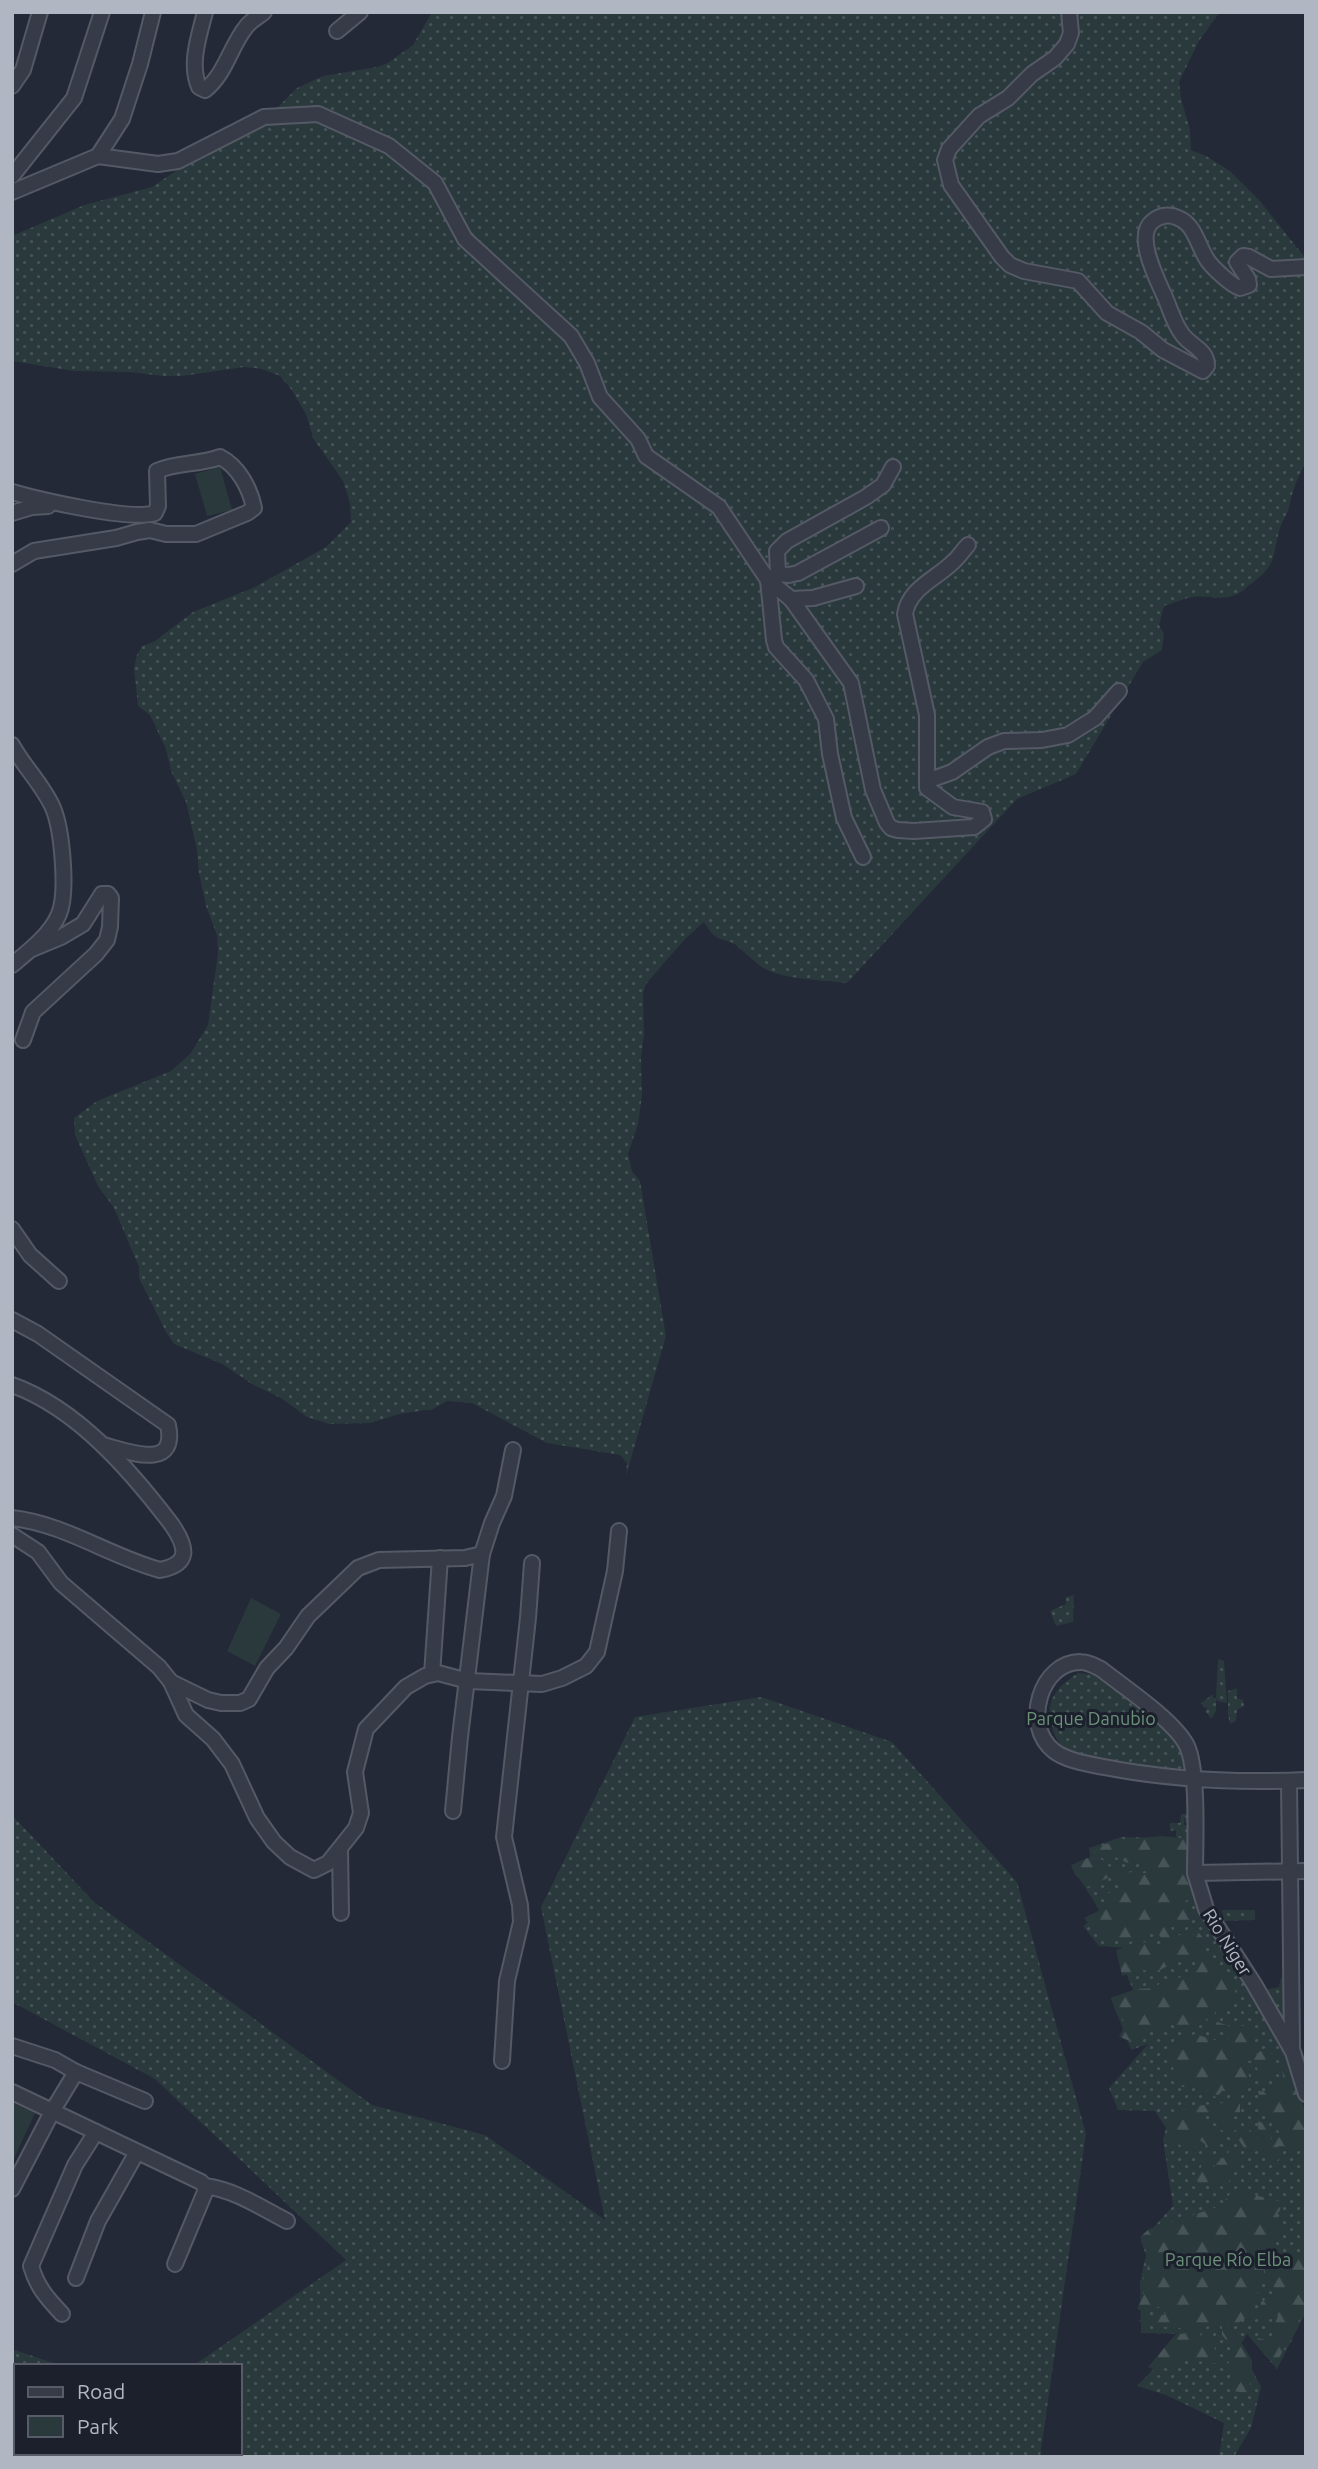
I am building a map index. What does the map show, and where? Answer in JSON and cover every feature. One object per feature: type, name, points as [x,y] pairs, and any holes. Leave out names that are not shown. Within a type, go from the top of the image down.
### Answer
[{"type":"street","points":[[12,86],[23,69],[40,12]]},
{"type":"street","points":[[12,176],[74,98],[102,12]]},
{"type":"street","points":[[98,156],[122,120],[153,12]]},
{"type":"street","points":[[205,12],[194,76],[199,87],[205,90],[223,70],[247,26],[264,12]]},
{"type":"street","points":[[337,31],[360,12]]},
{"type":"street","points":[[1069,12],[1071,33],[1067,44],[1055,58],[1032,74],[1008,98],[979,116],[949,149],[945,160],[951,185],[1002,257],[1010,265],[1024,271],[1078,281],[1107,313],[1141,332],[1163,350],[1203,371],[1207,360],[1202,351],[1183,337],[1150,266],[1147,229],[1151,222],[1163,216],[1184,220],[1209,262],[1234,286],[1240,288],[1249,285],[1237,262],[1243,256],[1271,269],[1306,267]]},
{"type":"street","points":[[12,192],[98,156],[158,164],[178,161],[264,117],[318,114],[389,146],[435,183],[465,239],[571,336],[587,363],[600,397],[638,439],[646,456],[719,507],[791,599],[851,682],[873,790],[882,814],[891,828],[914,831],[974,827],[984,819],[982,812],[953,807],[927,789],[927,715],[905,614],[907,602],[954,561],[968,545]]},
{"type":"street","points":[[12,492],[74,506],[148,515],[155,513],[158,506],[157,471],[220,457],[235,467],[252,498],[254,508],[197,534],[166,534],[150,530],[34,551],[12,564]]},
{"type":"street","points":[[863,857],[844,818],[830,754],[826,719],[806,680],[776,647],[773,577],[777,551],[787,541],[866,498],[883,485],[893,467]]},
{"type":"street","points":[[12,513],[32,506],[74,506]]},
{"type":"street","points":[[115,512],[116,538]]},
{"type":"street","points":[[773,577],[803,571],[881,528]]},
{"type":"street","points":[[791,599],[813,598],[856,586]]},
{"type":"street","points":[[928,780],[965,765],[988,747],[1004,741],[1042,740],[1068,735],[1095,718],[1119,691]]},
{"type":"street","points":[[12,745],[54,810],[63,853],[64,891],[61,911],[32,949],[12,965]]},
{"type":"street","points":[[23,1040],[33,1013],[96,954],[107,940],[111,898],[108,894],[102,894],[83,924],[32,949]]},
{"type":"street","points":[[12,1229],[30,1255],[59,1281]]},
{"type":"street","points":[[12,1320],[38,1334],[168,1425],[170,1435],[166,1447],[157,1455],[145,1457],[103,1445]]},
{"type":"street","points":[[12,1385],[41,1396],[103,1445],[180,1536],[183,1551],[181,1561],[174,1567],[160,1570],[47,1525],[12,1518]]},
{"type":"street","points":[[453,1811],[482,1555],[492,1522],[504,1496],[513,1450]]},
{"type":"street","points":[[12,1535],[38,1552],[61,1583],[152,1660],[171,1682],[186,1715],[213,1739],[232,1764],[257,1818],[274,1842],[290,1857],[314,1870],[328,1863],[356,1828],[361,1814],[355,1772],[366,1730],[406,1687],[425,1676],[438,1673],[468,1681],[542,1684],[586,1666],[597,1651],[615,1571],[619,1531]]},
{"type":"street","points":[[12,1544],[38,1552]]},
{"type":"street","points":[[171,1682],[208,1700],[240,1703],[249,1699],[267,1668],[286,1648],[308,1616],[358,1568],[379,1560],[465,1559],[482,1555]]},
{"type":"street","points":[[432,1674],[440,1558]]},
{"type":"street","points":[[502,2060],[507,1982],[521,1922],[520,1906],[504,1837],[532,1563]]},
{"type":"street","name":"Rio Niger","points":[[1193,1780],[1105,1768],[1054,1751],[1045,1741],[1037,1718],[1040,1694],[1052,1675],[1080,1662],[1101,1668],[1175,1728],[1186,1744],[1191,1757],[1193,1780],[1197,1888],[1206,1909],[1293,2052]]},
{"type":"street","points":[[1193,1780],[1306,1780]]},
{"type":"street","points":[[1289,1781],[1298,1871],[1293,2052],[1306,2094]]},
{"type":"street","points":[[340,1850],[341,1913]]},
{"type":"street","points":[[1195,1873],[1298,1871]]},
{"type":"street","points":[[12,2046],[55,2060],[76,2072],[145,2101]]},
{"type":"street","points":[[12,2189],[76,2072]]},
{"type":"street","points":[[12,2092],[205,2186],[236,2194],[287,2221]]},
{"type":"street","points":[[62,2314],[40,2288],[31,2266],[75,2165],[96,2132]]},
{"type":"street","points":[[76,2278],[97,2221],[137,2152]]},
{"type":"street","points":[[174,2264],[205,2192],[205,2186]]},
{"type":"green space","points":[[432,12],[1220,12],[1199,41],[1179,82],[1190,130],[1191,150],[1230,171],[1260,201],[1306,259],[1306,463],[1293,490],[1272,561],[1264,573],[1242,591],[1225,598],[1193,597],[1164,606],[1159,625],[1164,634],[1162,650],[1143,662],[1076,774],[1017,799],[847,983],[774,973],[756,963],[733,943],[713,935],[704,922],[686,938],[646,984],[643,993],[642,1096],[638,1124],[628,1154],[632,1171],[640,1181],[666,1336],[626,1476],[627,1463],[620,1455],[547,1443],[472,1403],[447,1401],[433,1409],[399,1414],[371,1423],[329,1424],[307,1417],[281,1398],[252,1384],[222,1364],[174,1344],[139,1278],[139,1267],[114,1208],[98,1186],[75,1135],[74,1118],[97,1101],[171,1071],[190,1054],[208,1025],[218,953],[217,935],[206,906],[186,802],[150,715],[138,706],[134,668],[137,655],[142,646],[155,641],[193,612],[255,587],[326,547],[351,522],[350,503],[343,481],[313,438],[306,414],[280,376],[262,369],[244,367],[163,376],[130,372],[74,371],[12,361],[12,236],[84,205],[152,187],[195,158],[267,118],[297,88],[323,76],[388,63],[413,45]]},
{"type":"green space","points":[[220,467],[232,510],[207,516],[195,474]]},
{"type":"green space","points":[[1074,1595],[1073,1622],[1056,1626],[1050,1611],[1066,1604],[1066,1597]]},
{"type":"green space","points":[[251,1598],[281,1614],[255,1666],[227,1651]]},
{"type":"green space","points":[[1218,1659],[1224,1661],[1227,1703],[1217,1701]]},
{"type":"green space","name":"Parque Danubio","points":[[1078,1673],[1105,1676],[1181,1744],[1185,1773],[1140,1771],[1084,1758],[1064,1749],[1053,1730],[1051,1705],[1060,1687]]},
{"type":"green space","points":[[1237,1688],[1237,1698],[1243,1700],[1244,1706],[1237,1710],[1236,1721],[1230,1724],[1228,1691]]},
{"type":"green space","points":[[1213,1694],[1213,1698],[1216,1698],[1216,1711],[1211,1719],[1206,1712],[1207,1707],[1204,1708],[1201,1703]]},
{"type":"green space","points":[[761,1697],[892,1742],[1017,1882],[1086,2134],[1040,2457],[12,2457],[12,2349],[56,2364],[14,2364],[14,2455],[242,2455],[242,2364],[196,2364],[346,2260],[155,2079],[12,2002],[12,1815],[94,1902],[372,2105],[485,2135],[605,2220],[541,1907],[635,1717]]},
{"type":"green space","name":"Parque Río Elba","points":[[1186,1797],[1189,1798],[1189,1823],[1185,1822],[1185,1815],[1184,1825],[1189,1825],[1189,1872],[1286,2054],[1306,2118],[1306,2312],[1277,2369],[1247,2334],[1240,2346],[1261,2387],[1251,2428],[1234,2457],[1219,2457],[1224,2423],[1166,2395],[1137,2386],[1187,2334],[1141,2333],[1140,2281],[1146,2255],[1141,2241],[1173,2206],[1163,2140],[1166,2128],[1155,2111],[1118,2110],[1109,2088],[1148,2044],[1131,2050],[1111,1998],[1133,1990],[1121,1961],[1124,1948],[1099,1946],[1083,1926],[1101,1913],[1076,1873],[1091,1865],[1089,1848],[1121,1837],[1180,1838],[1176,1837],[1176,1830],[1170,1831],[1170,1823],[1180,1823],[1181,1814],[1186,1814]]},
{"type":"green space","points":[[1162,1836],[1189,1839],[1186,1873],[1192,1898],[1183,1902],[1191,1918],[1188,1925],[1170,1926],[1175,1935],[1193,1935],[1196,1930],[1206,1941],[1201,1949],[1204,1958],[1217,1960],[1238,1996],[1229,2010],[1217,2008],[1212,2020],[1229,2026],[1254,2026],[1256,2054],[1265,2048],[1274,2056],[1273,2073],[1263,2080],[1253,2060],[1246,2062],[1250,2081],[1240,2093],[1240,2112],[1235,2117],[1226,2113],[1231,2124],[1228,2128],[1217,2114],[1193,2114],[1208,2127],[1228,2134],[1224,2140],[1211,2142],[1213,2167],[1230,2151],[1241,2154],[1227,2186],[1200,2185],[1195,2177],[1203,2162],[1205,2144],[1198,2139],[1195,2154],[1171,2141],[1168,2124],[1181,2112],[1189,2109],[1234,2102],[1233,2091],[1222,2091],[1217,2097],[1210,2095],[1204,2087],[1177,2087],[1169,2047],[1195,2034],[1214,2040],[1228,2040],[1228,2032],[1210,2030],[1207,2018],[1198,2020],[1187,2030],[1173,2024],[1147,2031],[1133,2042],[1119,2037],[1125,2025],[1122,2017],[1130,2013],[1117,2015],[1111,1998],[1137,1989],[1155,1988],[1169,1979],[1186,1978],[1199,1962],[1195,1957],[1187,1960],[1182,1958],[1158,1971],[1141,1970],[1122,1976],[1116,1950],[1144,1942],[1166,1946],[1166,1939],[1162,1939],[1158,1933],[1143,1934],[1130,1942],[1099,1934],[1084,1918],[1110,1905],[1121,1894],[1109,1898],[1105,1895],[1129,1883],[1110,1877],[1088,1887],[1075,1875],[1071,1865],[1090,1857],[1125,1874],[1134,1871],[1138,1878],[1140,1873],[1150,1873],[1148,1866],[1134,1858],[1128,1863],[1115,1857],[1106,1861],[1089,1848],[1122,1840]]},
{"type":"green space","points":[[1222,1910],[1255,1910],[1255,1920],[1224,1921]]},
{"type":"green space","points":[[1281,1977],[1287,1979],[1287,2013],[1284,2019],[1264,1990],[1279,1987]]},
{"type":"green space","points":[[1282,2054],[1286,2054],[1306,2113],[1306,2158],[1304,2151],[1295,2147],[1278,2146],[1274,2150],[1280,2157],[1276,2162],[1265,2149],[1247,2153],[1234,2132],[1246,2127],[1255,2137],[1260,2138],[1257,2121],[1268,2124],[1272,2141],[1279,2132],[1269,2114],[1264,2115],[1258,2091],[1272,2092],[1275,2084],[1283,2081]]},
{"type":"green space","points":[[12,2103],[35,2113],[12,2163]]},
{"type":"green space","points":[[1232,2191],[1263,2197],[1269,2208],[1278,2200],[1282,2207],[1276,2216],[1284,2225],[1280,2242],[1276,2242],[1268,2258],[1251,2315],[1235,2325],[1228,2321],[1252,2360],[1252,2379],[1247,2393],[1233,2391],[1228,2364],[1233,2348],[1222,2335],[1222,2325],[1203,2327],[1200,2335],[1212,2338],[1219,2364],[1184,2359],[1158,2371],[1148,2367],[1176,2334],[1194,2333],[1196,2329],[1148,2326],[1138,2321],[1145,2315],[1166,2315],[1159,2307],[1150,2305],[1147,2313],[1137,2309],[1144,2294],[1141,2284],[1148,2261],[1140,2237],[1149,2229],[1221,2206]]},
{"type":"green space","points":[[1284,2255],[1306,2257],[1306,2307],[1277,2362],[1257,2338],[1271,2341],[1278,2316],[1269,2310],[1259,2324],[1261,2302],[1281,2292],[1264,2280]]}]
